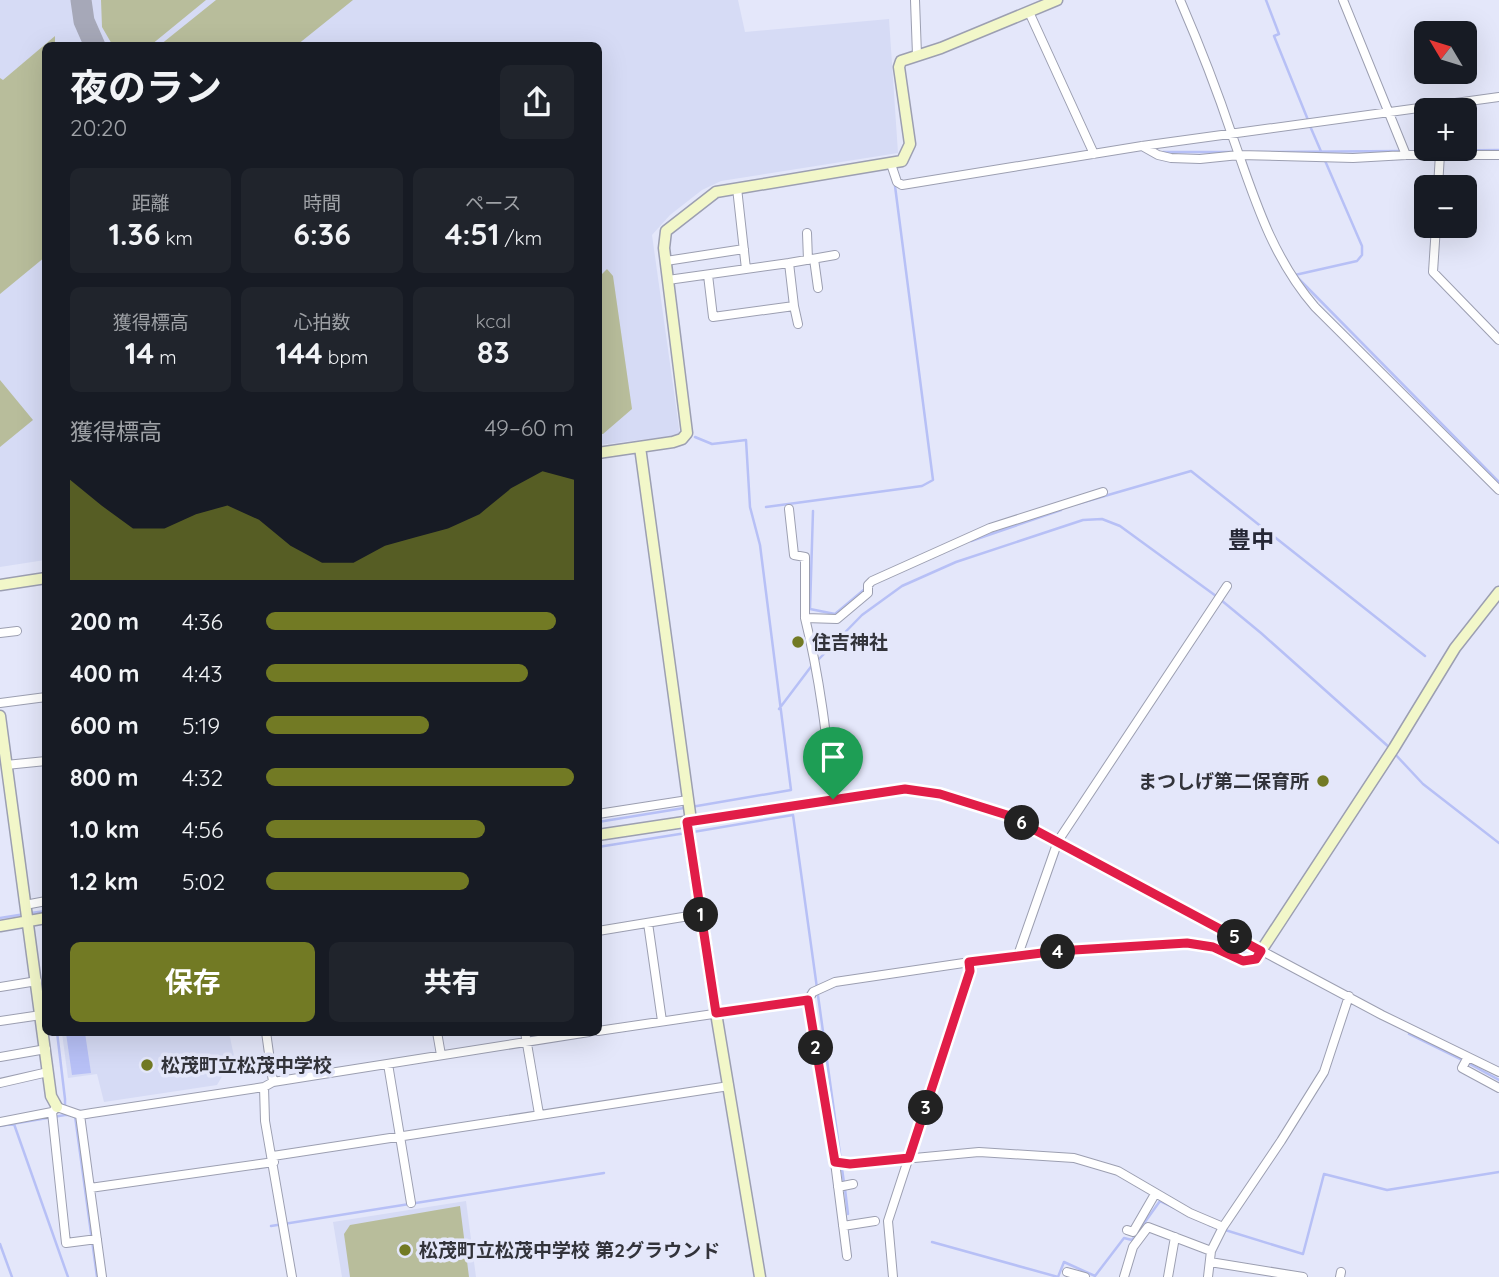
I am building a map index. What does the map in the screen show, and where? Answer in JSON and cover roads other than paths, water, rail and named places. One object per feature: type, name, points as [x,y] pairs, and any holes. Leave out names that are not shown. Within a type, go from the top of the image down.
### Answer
[{"type":"street","points":[[915,0],[917,55]]},
{"type":"street","points":[[602,452],[673,442],[682,439],[687,433],[668,281],[664,235],[666,231],[716,192],[902,161],[910,144],[899,67],[901,61],[942,48],[1057,0]]},
{"type":"street","points":[[1180,0],[1254,198],[1280,259],[1295,284],[1499,490]]},
{"type":"street","points":[[1343,0],[1406,155]]},
{"type":"street","points":[[1029,12],[1094,154]]},
{"type":"street","points":[[891,164],[897,182],[902,185],[1142,146],[1499,97]]},
{"type":"street","points":[[1142,146],[1158,155],[1171,158],[1200,159],[1239,156],[1353,158],[1414,155]]},
{"type":"street","points":[[1477,155],[1499,155]]},
{"type":"street","points":[[737,188],[746,270]]},
{"type":"street","points":[[807,233],[818,288]]},
{"type":"street","points":[[1435,238],[1433,272],[1499,340]]},
{"type":"street","points":[[666,261],[744,249]]},
{"type":"street","points":[[668,281],[835,255]]},
{"type":"street","points":[[789,263],[798,324]]},
{"type":"street","points":[[708,275],[713,317],[794,306]]},
{"type":"street","points":[[640,447],[701,915],[760,1277]]},
{"type":"street","points":[[805,618],[836,619],[868,593],[868,585],[872,581],[990,528],[1103,492]]},
{"type":"street","points":[[789,509],[794,555],[805,557],[805,618],[814,651],[828,742],[833,799]]},
{"type":"street","points":[[0,585],[42,579]]},
{"type":"street","points":[[1018,955],[1058,841],[1227,586]]},
{"type":"street","points":[[847,1256],[835,1162],[808,1000],[813,992],[835,982],[1018,955],[1187,943],[1213,947],[1243,961],[1256,959],[1394,748],[1455,648],[1499,593]]},
{"type":"street","points":[[0,633],[17,631]]},
{"type":"street","points":[[0,703],[42,698]]},
{"type":"street","points":[[0,716],[42,1022]]},
{"type":"street","points":[[6,765],[42,761]]},
{"type":"street","points":[[602,834],[905,789],[940,794],[1007,815],[1261,951],[1499,1072]]},
{"type":"street","points":[[602,813],[688,800]]},
{"type":"street","points":[[0,926],[42,904]]},
{"type":"street","points":[[27,913],[42,917]]},
{"type":"street","points":[[602,930],[701,915]]},
{"type":"street","points":[[648,923],[662,1021]]},
{"type":"street","points":[[893,1277],[888,1221],[970,971],[969,962]]},
{"type":"street","points":[[0,987],[37,981]]},
{"type":"street","points":[[1208,1277],[1211,1251],[1223,1227],[1324,1072],[1349,996]]},
{"type":"street","points":[[602,1030],[808,1000]]},
{"type":"street","points":[[0,1021],[41,1015]]},
{"type":"street","points":[[44,1036],[55,1110],[66,1243],[97,1239]]},
{"type":"street","points":[[267,1036],[273,1082]]},
{"type":"street","points":[[438,1036],[441,1055]]},
{"type":"street","points":[[525,1036],[538,1114]]},
{"type":"street","points":[[0,1122],[55,1110],[80,1115],[566,1036]]},
{"type":"street","points":[[0,1057],[46,1049]]},
{"type":"street","points":[[1468,1057],[1462,1068],[1499,1088]]},
{"type":"street","points":[[388,1063],[411,1203]]},
{"type":"street","points":[[0,1083],[48,1072]]},
{"type":"street","points":[[90,1188],[273,1159],[400,1135],[729,1086]]},
{"type":"street","points":[[264,1087],[265,1121],[292,1277]]},
{"type":"street","points":[[80,1115],[102,1277]]},
{"type":"street","points":[[835,1162],[850,1164],[979,1152],[1074,1158],[1118,1171],[1190,1213],[1223,1227]]},
{"type":"street","points":[[838,1187],[853,1184]]},
{"type":"street","points":[[1127,1230],[1133,1232],[1155,1194]]},
{"type":"street","points":[[843,1226],[874,1221]]},
{"type":"street","points":[[1124,1277],[1133,1247],[1148,1227],[1211,1251]]},
{"type":"street","points":[[1168,1277],[1175,1237]]},
{"type":"street","points":[[1210,1262],[1303,1277]]},
{"type":"street","points":[[1067,1272],[1085,1277]]},
{"type":"water","points":[[66,1036],[85,1036],[91,1073],[72,1075]]},
{"type":"waterway","points":[[1266,0],[1279,34],[1274,36],[1308,120]]},
{"type":"waterway","points":[[1310,126],[1362,246],[1362,255],[1357,261],[1295,275],[1499,482]]},
{"type":"waterway","points":[[1477,150],[1499,150]]},
{"type":"waterway","points":[[1257,152],[1401,151]]},
{"type":"waterway","points":[[1163,152],[1233,152]]},
{"type":"waterway","points":[[766,507],[922,486],[933,480],[895,186]]},
{"type":"waterway","points":[[691,807],[791,790],[760,545],[750,507],[746,440],[712,444],[695,437]]},
{"type":"waterway","points":[[1077,504],[1191,471],[1425,656]]},
{"type":"waterway","points":[[971,541],[1061,510]]},
{"type":"waterway","points":[[813,511],[810,609],[835,614],[866,588]]},
{"type":"waterway","points":[[818,660],[862,615],[902,586],[956,562],[1083,520],[1102,519],[1120,526],[1216,596]]},
{"type":"waterway","points":[[1221,600],[1390,748]]},
{"type":"waterway","points":[[779,709],[813,664]]},
{"type":"waterway","points":[[1394,753],[1423,784],[1499,843]]},
{"type":"waterway","points":[[602,821],[684,808]]},
{"type":"waterway","points":[[693,832],[793,815],[844,1183]]},
{"type":"waterway","points":[[602,846],[686,833]]},
{"type":"waterway","points":[[31,913],[42,912]]},
{"type":"waterway","points":[[0,918],[25,914]]},
{"type":"waterway","points":[[1409,1034],[1462,1060]]},
{"type":"waterway","points":[[57,1036],[65,1115],[69,1115]]},
{"type":"waterway","points":[[1468,1063],[1499,1080]]},
{"type":"waterway","points":[[0,1126],[65,1115]]},
{"type":"waterway","points":[[75,1116],[97,1277]]},
{"type":"waterway","points":[[14,1124],[68,1277]]},
{"type":"waterway","points":[[1209,1225],[1303,1254],[1324,1174],[1387,1190],[1499,1172]]},
{"type":"waterway","points":[[271,1226],[604,1173]]},
{"type":"waterway","points":[[845,1189],[848,1214]]},
{"type":"waterway","points":[[932,1242],[1058,1277],[1064,1262],[1095,1276],[1124,1238],[1132,1240],[1160,1201],[1175,1208]]},
{"type":"waterway","points":[[0,1244],[12,1277]]},
{"type":"place","name":"住吉神社","points":[[798,642]]},
{"type":"place","name":"まつしげ第二保育所","points":[[1323,781]]},
{"type":"place","name":"松茂町立松茂中学校","points":[[147,1065]]},
{"type":"place","name":"松茂町立松茂中学校 第2グラウンド","points":[[405,1250]]},
{"type":"district","name":"豊中","points":[[1251,539]]}]
